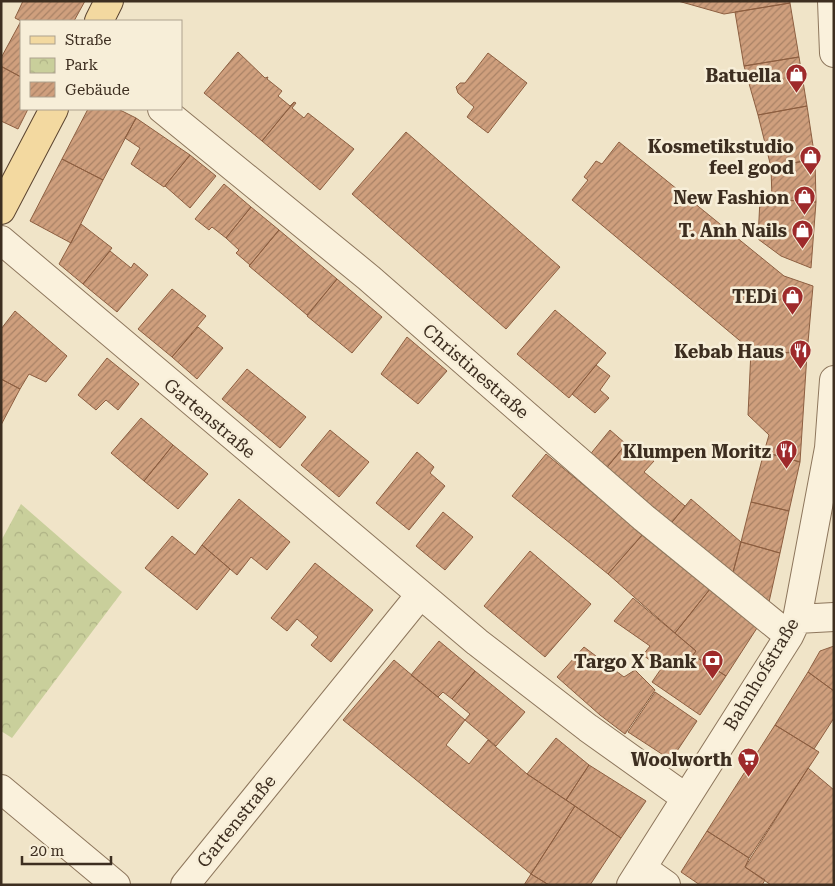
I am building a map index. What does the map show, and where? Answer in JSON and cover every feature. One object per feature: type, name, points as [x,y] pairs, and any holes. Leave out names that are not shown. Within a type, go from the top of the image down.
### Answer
[{"type":"main road","points":[[100,20],[109,1]]},
{"type":"main road","points":[[1,210],[53,110]]},
{"type":"street","points":[[832,1],[834,53]]},
{"type":"street","name":"Christinestraße","points":[[163,110],[369,278],[644,518],[793,627]]},
{"type":"street","name":"Gartenstraße","points":[[1,240],[477,642],[588,728],[686,798]]},
{"type":"street","name":"Bahnhofstraße","points":[[636,876],[793,627],[829,448],[834,380]]},
{"type":"street","name":"Gartenstraße","points":[[185,885],[420,595]]},
{"type":"street","points":[[793,627],[834,617]]},
{"type":"street","points":[[1,789],[116,885]]},
{"type":"street","points":[[636,876],[666,885]]},
{"type":"green space","points":[[21,504],[122,592],[12,738],[1,731],[1,541]]},
{"type":"building","points":[[23,1],[85,1],[75,20],[20,20],[15,18]]},
{"type":"building","points":[[678,1],[790,1],[790,3],[724,14]]},
{"type":"building","points":[[790,3],[799,57],[744,66],[735,12]]},
{"type":"building","points":[[20,23],[20,76],[1,66],[1,58]]},
{"type":"building","points":[[238,52],[265,78],[268,77],[267,79],[282,91],[278,96],[290,106],[294,102],[262,141],[204,93]]},
{"type":"building","points":[[488,53],[527,83],[488,133],[467,117],[474,107],[458,93],[456,87],[460,83],[465,83]]},
{"type":"building","points":[[799,57],[807,106],[758,115],[744,66]]},
{"type":"building","points":[[2,67],[20,76],[20,110],[28,110],[18,129],[1,121]]},
{"type":"building","points":[[294,102],[296,103],[292,108],[304,118],[308,113],[354,149],[320,190],[262,141]]},
{"type":"building","points":[[807,106],[815,159],[771,167],[758,115]]},
{"type":"building","points":[[87,110],[120,110],[136,118],[103,180],[62,159]]},
{"type":"building","points":[[136,118],[190,155],[164,187],[131,164],[140,148],[125,138]]},
{"type":"building","points":[[406,132],[560,267],[506,329],[352,194]]},
{"type":"building","points":[[619,142],[784,276],[813,286],[807,354],[751,350],[572,200],[588,180],[584,177],[596,161],[602,164]]},
{"type":"building","points":[[190,155],[216,176],[190,208],[165,186]]},
{"type":"building","points":[[62,159],[103,180],[71,243],[30,221]]},
{"type":"building","points":[[815,159],[816,202],[772,199],[771,167]]},
{"type":"building","points":[[224,184],[251,207],[226,238],[212,227],[209,230],[195,219]]},
{"type":"building","points":[[760,199],[816,202],[811,268],[781,256],[758,239]]},
{"type":"building","points":[[251,207],[279,230],[250,265],[236,253],[239,250],[226,238]]},
{"type":"building","points":[[81,224],[112,248],[83,284],[59,264]]},
{"type":"building","points":[[279,230],[337,279],[307,315],[249,266]]},
{"type":"building","points":[[110,251],[131,268],[134,263],[148,275],[117,312],[83,284]]},
{"type":"building","points":[[337,279],[382,317],[352,353],[307,316]]},
{"type":"building","points":[[172,289],[206,316],[172,357],[138,329]]},
{"type":"building","points":[[555,310],[606,353],[569,398],[517,354]]},
{"type":"building","points":[[15,311],[67,356],[46,382],[29,374],[20,389],[1,379],[1,329]]},
{"type":"building","points":[[198,327],[223,348],[197,379],[172,357]]},
{"type":"building","points":[[407,337],[447,371],[418,404],[381,374]]},
{"type":"building","points":[[751,350],[807,354],[800,462],[764,452],[769,435],[748,415]]},
{"type":"building","points":[[107,358],[139,384],[118,410],[106,400],[96,410],[78,395]]},
{"type":"building","points":[[596,365],[610,376],[600,390],[609,398],[595,413],[572,394]]},
{"type":"building","points":[[247,369],[306,417],[280,448],[222,399]]},
{"type":"building","points":[[1,379],[20,389],[1,425]]},
{"type":"building","points":[[141,418],[173,445],[144,481],[111,453]]},
{"type":"building","points":[[330,430],[369,462],[339,497],[301,465]]},
{"type":"building","points":[[610,430],[626,444],[604,471],[588,457]]},
{"type":"building","points":[[626,444],[638,454],[641,450],[654,461],[644,472],[685,506],[668,527],[604,471]]},
{"type":"building","points":[[173,445],[208,474],[178,509],[144,481]]},
{"type":"building","points":[[417,452],[434,467],[430,473],[445,486],[409,530],[376,503]]},
{"type":"building","points":[[764,452],[800,462],[789,511],[751,502]]},
{"type":"building","points":[[546,454],[643,534],[608,574],[512,496]]},
{"type":"building","points":[[239,499],[290,542],[267,570],[251,557],[237,575],[202,545]]},
{"type":"building","points":[[691,499],[741,542],[731,580],[668,527]]},
{"type":"building","points":[[751,502],[789,511],[780,553],[741,542]]},
{"type":"building","points":[[443,512],[473,537],[445,570],[416,546]]},
{"type":"building","points":[[643,534],[710,589],[675,633],[608,574]]},
{"type":"building","points":[[172,536],[195,555],[202,545],[230,569],[197,610],[145,568]]},
{"type":"building","points":[[741,542],[780,553],[769,602],[731,580]]},
{"type":"building","points":[[530,551],[591,604],[545,657],[484,606]]},
{"type":"building","points":[[315,563],[373,610],[331,662],[311,645],[318,637],[297,619],[287,631],[271,618]]},
{"type":"building","points":[[710,589],[757,628],[726,676],[693,655],[696,651],[675,633]]},
{"type":"building","points":[[633,598],[696,651],[693,655],[726,676],[700,715],[652,682],[663,666],[658,663],[656,665],[643,655],[650,646],[614,621]]},
{"type":"building","points":[[439,641],[475,671],[452,699],[443,692],[438,697],[411,675]]},
{"type":"building","points":[[834,646],[834,691],[808,672],[820,651]]},
{"type":"building","points":[[584,647],[624,677],[635,670],[655,690],[625,734],[557,677]]},
{"type":"building","points":[[394,660],[465,720],[446,745],[469,764],[488,740],[527,774],[575,806],[531,874],[343,720]]},
{"type":"building","points":[[475,671],[525,712],[496,746],[465,720],[470,714],[452,699]]},
{"type":"building","points":[[808,672],[834,691],[834,718],[814,749],[775,725]]},
{"type":"building","points":[[655,692],[697,721],[671,760],[628,732]]},
{"type":"building","points":[[775,725],[819,752],[749,858],[707,831]]},
{"type":"building","points":[[556,738],[589,765],[566,800],[527,774]]},
{"type":"building","points":[[589,765],[646,801],[621,838],[566,800]]},
{"type":"building","points":[[808,768],[834,790],[834,885],[771,885],[745,867]]},
{"type":"building","points":[[575,806],[621,838],[590,885],[549,885],[531,874]]},
{"type":"building","points":[[707,831],[749,858],[745,867],[765,880],[762,885],[700,885],[681,872]]},
{"type":"building","points":[[531,874],[549,885],[524,885]]},
{"type":"place","name":"Batuella","points":[[797,94]]},
{"type":"place","name":"Kosmetikstudio feel good","points":[[810,175]]},
{"type":"place","name":"New Fashion","points":[[805,216]]},
{"type":"place","name":"T. Anh Nails","points":[[803,249]]},
{"type":"place","name":"TEDi","points":[[793,315]]},
{"type":"place","name":"Kebab Haus","points":[[800,370]]},
{"type":"place","name":"Klumpen Moritz","points":[[787,470]]},
{"type":"place","name":"Targo X Bank","points":[[713,680]]},
{"type":"place","name":"Woolworth","points":[[748,778]]}]
